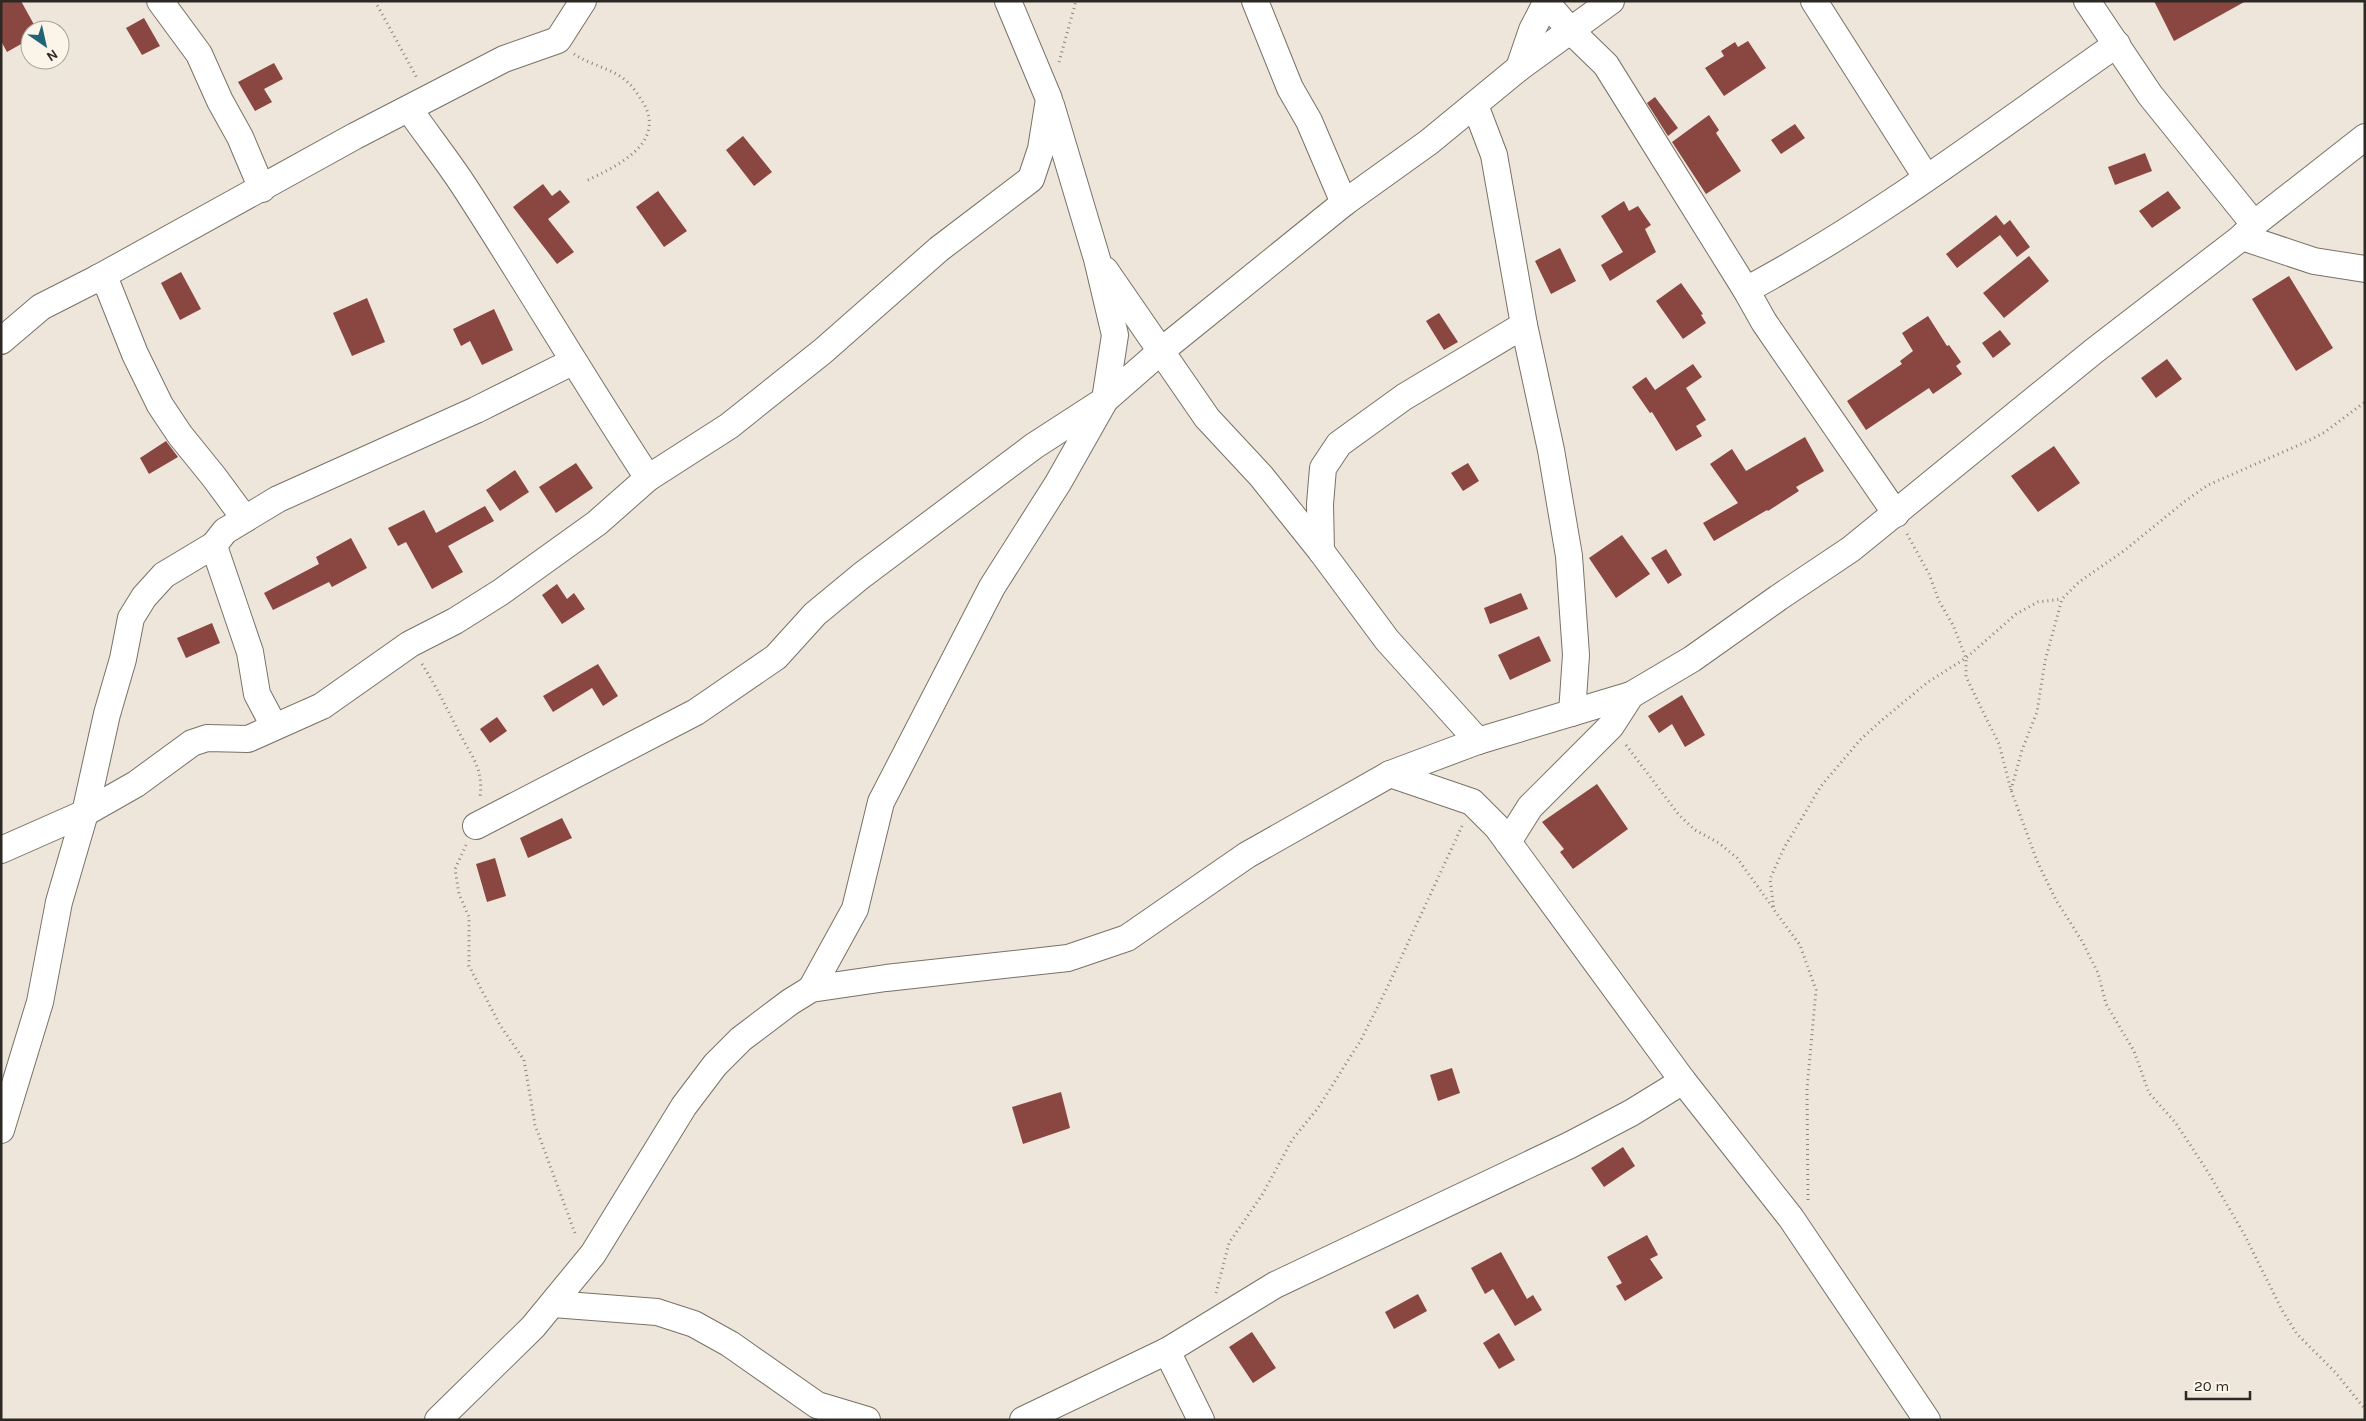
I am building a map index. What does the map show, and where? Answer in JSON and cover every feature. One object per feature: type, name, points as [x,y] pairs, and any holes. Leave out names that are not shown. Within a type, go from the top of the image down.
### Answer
[{"type":"street","points":[[160,1],[199,54],[220,101],[240,137],[262,189]]},
{"type":"street","points":[[1,341],[41,307],[262,189],[355,136],[504,59],[558,40],[583,1]]},
{"type":"street","points":[[811,989],[855,909],[881,802],[992,587],[1058,482],[1105,400],[1115,335],[1097,259],[1049,99],[1008,1]]},
{"type":"street","points":[[1255,1],[1290,88],[1309,121],[1344,203]]},
{"type":"street","points":[[476,826],[648,739],[696,712],[776,657],[815,614],[862,576],[1034,446],[1105,400],[1161,351],[1344,203],[1429,142],[1519,68],[1611,1]]},
{"type":"street","points":[[1814,1],[1926,176]]},
{"type":"street","points":[[1519,68],[1532,30],[1546,2],[1570,30],[1606,65],[1764,322],[1896,514]]},
{"type":"street","points":[[2091,3],[2150,95],[2248,230],[2314,261],[2365,269]]},
{"type":"street","points":[[1746,290],[1788,267],[1875,214],[1926,176],[2117,44]]},
{"type":"street","points":[[1,850],[85,813],[136,784],[192,743],[207,738],[248,739],[322,706],[410,644],[455,621],[501,592],[598,523],[648,478],[736,420],[823,351],[940,249],[1031,179],[1041,149],[1049,99]]},
{"type":"street","points":[[418,104],[473,201],[526,283],[572,362],[648,478]]},
{"type":"street","points":[[1475,105],[1494,155],[1524,325],[1551,450],[1569,556],[1576,655],[1572,713]]},
{"type":"street","points":[[438,1420],[532,1327],[586,1263],[684,1106],[715,1065],[741,1039],[790,1002],[811,989],[886,978],[1004,967],[1068,958],[1127,938],[1247,854],[1390,774],[1478,741],[1631,695],[1692,660],[1778,598],[1851,549],[2094,351],[2365,137]]},
{"type":"street","points":[[1097,259],[1208,418],[1261,476],[1321,551],[1387,640],[1478,741]]},
{"type":"street","points":[[98,278],[108,286],[135,354],[160,405],[180,435],[245,519]]},
{"type":"street","points":[[1321,551],[1320,504],[1323,468],[1339,444],[1404,398],[1524,325]]},
{"type":"street","points":[[1,1130],[40,1002],[59,902],[85,813],[106,714],[123,659],[131,618],[144,597],[164,575],[214,544],[225,531],[278,499],[476,410],[572,362]]},
{"type":"street","points":[[214,544],[238,624],[250,652],[257,694],[274,726]]},
{"type":"street","points":[[1508,842],[1530,807],[1611,726],[1631,695]]},
{"type":"street","points":[[1390,774],[1472,802],[1497,828],[1683,1081],[1791,1218],[1927,1420]]},
{"type":"street","points":[[1023,1420],[1167,1351],[1275,1285],[1570,1145],[1631,1113],[1683,1081]]},
{"type":"street","points":[[553,1304],[657,1312],[694,1324],[730,1344],[817,1405],[867,1420]]},
{"type":"street","points":[[1167,1351],[1201,1420]]},
{"type":"path","points":[[375,1],[418,104]]},
{"type":"path","points":[[1059,64],[1076,1]]},
{"type":"path","points":[[558,40],[587,63],[625,79],[638,94],[646,108],[651,124],[646,139],[631,155],[611,169],[586,181]]},
{"type":"path","points":[[2011,790],[2022,750],[2037,712],[2045,661],[2062,599],[2079,582],[2164,521],[2184,502],[2208,485],[2308,441],[2325,432],[2365,402]]},
{"type":"path","points":[[1896,514],[1929,574],[1939,601],[1953,625],[1966,658],[1966,677],[1999,744],[2011,790],[2037,861],[2056,900],[2082,941],[2098,972],[2106,1004],[2134,1051],[2149,1093],[2175,1122],[2208,1172],[2244,1234],[2282,1310],[2297,1334],[2335,1372],[2365,1409]]},
{"type":"path","points":[[1774,910],[1770,879],[1784,848],[1821,786],[1861,739],[1928,682],[1966,658],[2016,614],[2038,602],[2062,599]]},
{"type":"path","points":[[410,644],[445,701],[460,734],[474,756],[482,785],[476,826],[455,869],[459,894],[468,917],[470,966],[500,1025],[524,1060],[535,1125],[586,1263]]},
{"type":"path","points":[[1611,726],[1679,816],[1694,830],[1719,843],[1737,858],[1800,945],[1816,990],[1807,1089],[1808,1205]]},
{"type":"path","points":[[1209,1326],[1223,1259],[1229,1242],[1262,1195],[1292,1140],[1318,1108],[1361,1040],[1388,986],[1472,802]]},
{"type":"building","points":[[1,1],[21,1],[31,20],[20,20],[20,45],[7,52],[1,41]]},
{"type":"building","points":[[2154,1],[2246,1],[2174,41]]},
{"type":"building","points":[[144,18],[160,46],[142,55],[126,28]]},
{"type":"building","points":[[1748,41],[1766,68],[1724,96],[1705,68],[1724,56],[1721,51],[1735,42],[1738,47]]},
{"type":"building","points":[[274,63],[283,79],[264,89],[272,102],[255,111],[238,82]]},
{"type":"building","points":[[1655,97],[1678,128],[1668,136],[1647,103]]},
{"type":"building","points":[[1709,115],[1719,130],[1716,133],[1741,171],[1706,194],[1672,142]]},
{"type":"building","points":[[1795,124],[1805,138],[1781,154],[1771,140]]},
{"type":"building","points":[[743,136],[772,172],[754,186],[726,150]]},
{"type":"building","points":[[2145,153],[2152,171],[2115,185],[2108,167]]},
{"type":"building","points":[[543,184],[552,196],[560,190],[570,202],[548,219],[574,252],[557,264],[513,207]]},
{"type":"building","points":[[658,191],[687,231],[664,247],[636,207]]},
{"type":"building","points":[[2168,191],[2181,208],[2152,228],[2139,211]]},
{"type":"building","points":[[1624,201],[1629,211],[1638,206],[1651,225],[1645,229],[1656,252],[1610,281],[1601,265],[1623,252],[1601,216]]},
{"type":"building","points":[[1996,215],[2004,225],[2010,220],[2030,247],[2017,257],[2000,235],[1957,268],[1946,254]]},
{"type":"building","points":[[1560,248],[1576,281],[1551,294],[1535,261]]},
{"type":"building","points":[[2029,256],[2049,281],[2004,318],[1983,293]]},
{"type":"building","points":[[181,272],[201,309],[180,320],[161,283]]},
{"type":"building","points":[[2289,276],[2333,348],[2296,371],[2252,299]]},
{"type":"building","points":[[1681,283],[1703,314],[1701,315],[1706,323],[1683,339],[1656,301]]},
{"type":"building","points":[[367,298],[385,342],[352,356],[333,313]]},
{"type":"building","points":[[494,309],[513,350],[482,365],[470,341],[461,346],[453,329]]},
{"type":"building","points":[[1439,313],[1458,342],[1444,350],[1426,321]]},
{"type":"building","points":[[1928,316],[1947,346],[1949,345],[1961,362],[1956,366],[1962,374],[1933,394],[1929,388],[1866,430],[1847,401],[1902,364],[1900,361],[1913,351],[1902,333]]},
{"type":"building","points":[[2000,330],[2011,344],[1993,358],[1982,343]]},
{"type":"building","points":[[2167,359],[2182,379],[2156,398],[2141,378]]},
{"type":"building","points":[[1693,364],[1702,377],[1686,388],[1706,420],[1696,426],[1702,436],[1676,451],[1652,412],[1650,413],[1632,387],[1646,377],[1655,390]]},
{"type":"building","points":[[1805,437],[1824,471],[1796,487],[1799,491],[1768,511],[1714,541],[1703,523],[1738,503],[1710,464],[1732,449],[1746,471]]},
{"type":"building","points":[[166,441],[178,457],[149,474],[140,458]]},
{"type":"building","points":[[2054,446],[2080,483],[2038,512],[2011,476]]},
{"type":"building","points":[[576,463],[593,488],[556,513],[539,487]]},
{"type":"building","points":[[1468,463],[1479,481],[1463,491],[1451,473]]},
{"type":"building","points":[[515,470],[529,492],[500,511],[486,490]]},
{"type":"building","points":[[485,506],[494,521],[448,546],[463,572],[432,589],[406,542],[398,546],[388,528],[424,510],[436,533]]},
{"type":"building","points":[[1622,535],[1650,574],[1616,598],[1589,558]]},
{"type":"building","points":[[351,538],[367,568],[332,587],[329,582],[273,610],[264,593],[319,564],[316,557]]},
{"type":"building","points":[[1666,549],[1682,575],[1668,584],[1651,558]]},
{"type":"building","points":[[557,584],[567,599],[574,593],[585,609],[562,624],[542,595]]},
{"type":"building","points":[[1521,593],[1528,609],[1490,624],[1484,608]]},
{"type":"building","points":[[212,623],[220,643],[186,658],[177,638]]},
{"type":"building","points":[[1539,636],[1551,661],[1510,680],[1498,655]]},
{"type":"building","points":[[598,664],[618,696],[603,706],[592,688],[553,712],[543,696]]},
{"type":"building","points":[[1682,695],[1705,735],[1685,747],[1672,724],[1659,733],[1648,716]]},
{"type":"building","points":[[497,717],[507,731],[490,743],[480,729]]},
{"type":"building","points":[[1597,784],[1628,829],[1573,869],[1560,852],[1564,849],[1542,822]]},
{"type":"building","points":[[562,818],[572,838],[528,858],[520,838]]},
{"type":"building","points":[[495,858],[506,896],[487,902],[476,864]]},
{"type":"building","points":[[1452,1068],[1460,1093],[1438,1101],[1430,1075]]},
{"type":"building","points":[[1061,1092],[1070,1128],[1023,1144],[1012,1107]]},
{"type":"building","points":[[1623,1147],[1635,1166],[1604,1187],[1591,1168]]},
{"type":"building","points":[[1647,1235],[1658,1255],[1650,1259],[1663,1278],[1625,1301],[1616,1286],[1622,1283],[1607,1257]]},
{"type":"building","points":[[1501,1252],[1527,1299],[1533,1295],[1542,1310],[1515,1326],[1493,1289],[1485,1294],[1471,1268]]},
{"type":"building","points":[[1418,1294],[1427,1311],[1394,1329],[1385,1312]]},
{"type":"building","points":[[1252,1332],[1276,1368],[1253,1383],[1229,1347]]},
{"type":"building","points":[[1499,1333],[1515,1360],[1499,1369],[1483,1343]]}]
